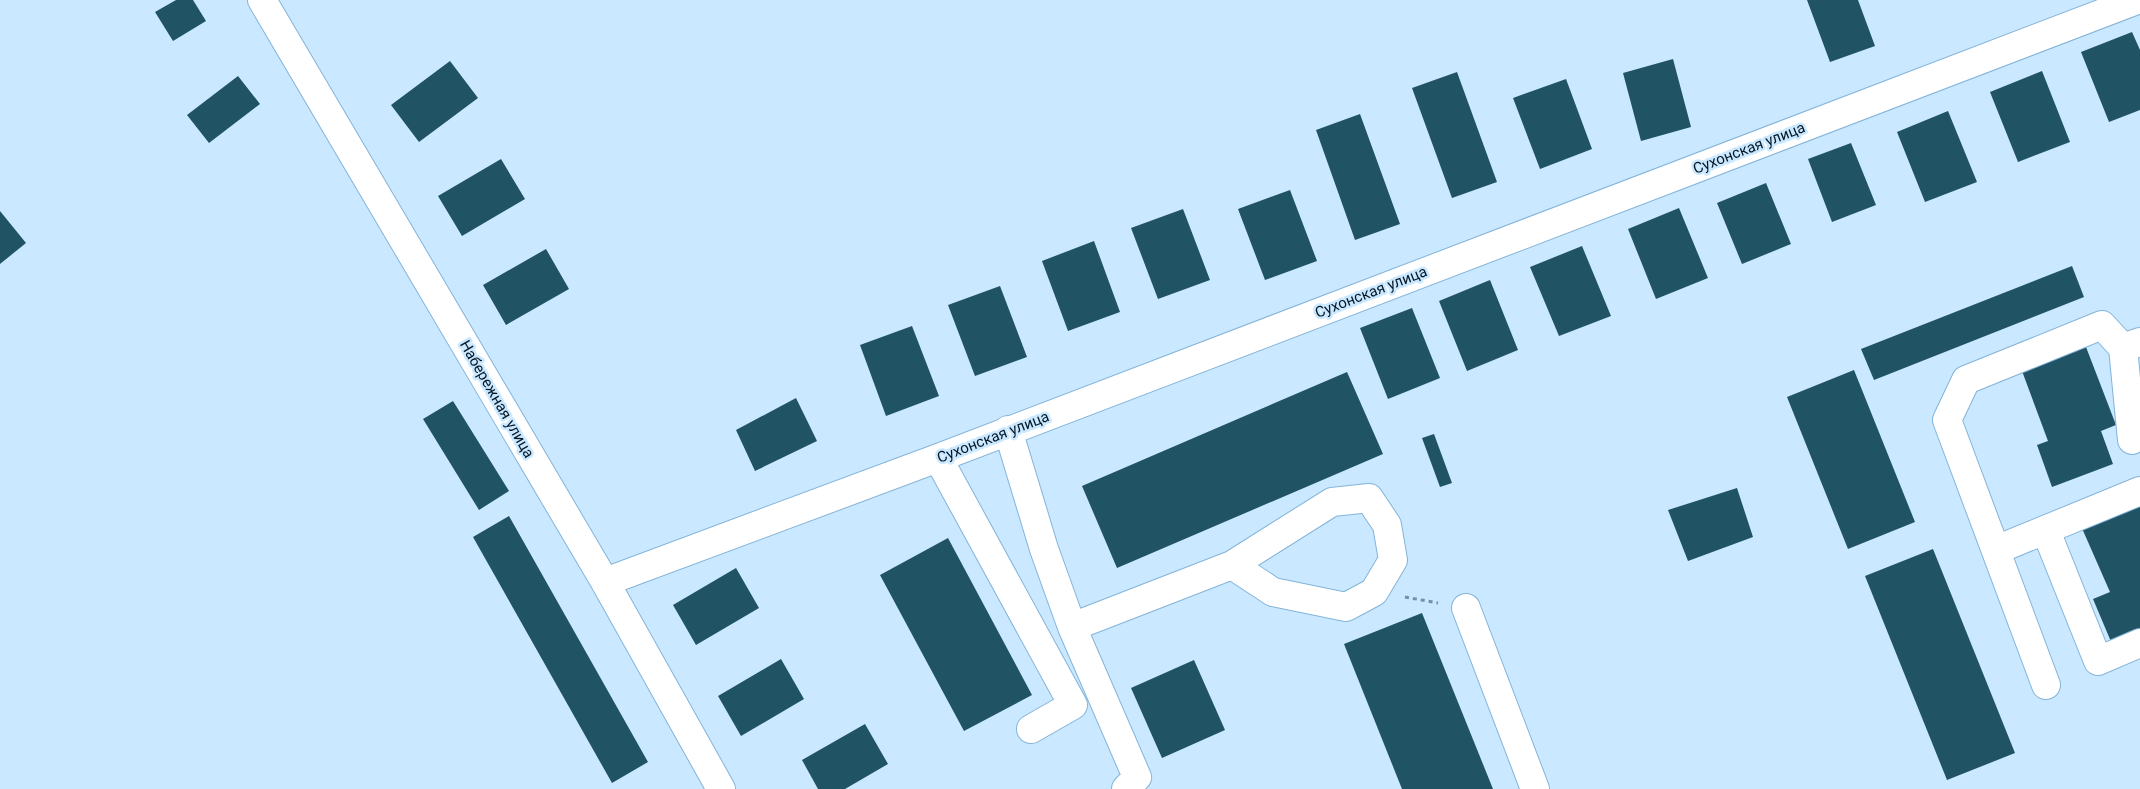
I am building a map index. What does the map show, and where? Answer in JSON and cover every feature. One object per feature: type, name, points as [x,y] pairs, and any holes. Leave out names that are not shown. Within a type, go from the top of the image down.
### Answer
[{"type":"street","name":"Сухонская улица","points":[[605,582],[938,458],[2136,0]]},
{"type":"street","name":"Набережная улица","points":[[272,3],[605,582],[721,789]]},
{"type":"street","points":[[2046,685],[1947,420],[1966,380],[2102,325],[2131,345],[2132,440]]},
{"type":"street","points":[[1008,430],[1044,549],[1072,626],[1137,776],[1126,789]]},
{"type":"street","points":[[938,458],[1073,705],[1031,730]]},
{"type":"street","points":[[1996,550],[2140,491]]},
{"type":"street","points":[[1072,626],[1232,565],[1332,502],[1369,498],[1387,525],[1393,560],[1374,592],[1346,607],[1273,592],[1232,565]]},
{"type":"street","points":[[2046,531],[2098,660],[2140,643]]},
{"type":"street","points":[[1466,608],[1535,789]]},
{"type":"path","points":[[1374,592],[1466,608]]},
{"type":"building","points":[[176,0],[193,0],[206,21],[173,41],[155,12]]},
{"type":"building","points":[[1807,0],[1858,0],[1875,46],[1830,62]]},
{"type":"building","points":[[2132,32],[2140,50],[2140,110],[2109,122],[2081,52]]},
{"type":"building","points":[[1673,59],[1691,127],[1641,141],[1623,73]]},
{"type":"building","points":[[450,61],[478,98],[419,142],[391,105]]},
{"type":"building","points":[[2042,71],[2070,142],[2018,162],[1990,92]]},
{"type":"building","points":[[1457,72],[1497,182],[1452,198],[1412,88]]},
{"type":"building","points":[[238,76],[260,104],[209,143],[187,115]]},
{"type":"building","points":[[1566,79],[1592,149],[1540,169],[1513,98]]},
{"type":"building","points":[[1948,111],[1977,182],[1925,202],[1897,132]]},
{"type":"building","points":[[1360,114],[1400,224],[1355,240],[1316,130]]},
{"type":"building","points":[[1851,143],[1876,205],[1832,222],[1808,159]]},
{"type":"building","points":[[501,159],[525,199],[462,236],[438,196]]},
{"type":"building","points":[[1766,183],[1791,244],[1742,264],[1717,203]]},
{"type":"building","points":[[1290,190],[1317,261],[1265,280],[1238,209]]},
{"type":"building","points":[[1679,208],[1708,278],[1656,299],[1628,229]]},
{"type":"building","points":[[1183,209],[1210,280],[1158,299],[1131,228]]},
{"type":"building","points":[[0,211],[26,243],[0,264]]},
{"type":"building","points":[[1094,241],[1120,312],[1068,331],[1042,261]]},
{"type":"building","points":[[1582,246],[1611,316],[1559,336],[1530,267]]},
{"type":"building","points":[[546,249],[569,289],[506,325],[483,285]]},
{"type":"building","points":[[2072,266],[2084,297],[1874,380],[1861,349]]},
{"type":"building","points":[[1490,280],[1518,350],[1467,371],[1439,301]]},
{"type":"building","points":[[1000,286],[1027,357],[975,376],[948,305]]},
{"type":"building","points":[[1412,308],[1440,378],[1388,399],[1360,328]]},
{"type":"building","points":[[912,326],[939,396],[886,416],[860,345]]},
{"type":"building","points":[[2086,347],[2116,425],[2101,431],[2113,464],[2052,487],[2037,445],[2048,441],[2022,371]]},
{"type":"building","points":[[1854,370],[1915,522],[1848,549],[1787,397]]},
{"type":"building","points":[[1347,372],[1383,454],[1117,568],[1082,486]]},
{"type":"building","points":[[796,398],[817,441],[755,471],[736,430]]},
{"type":"building","points":[[453,401],[509,491],[479,510],[423,419]]},
{"type":"building","points":[[1434,434],[1452,483],[1440,487],[1422,438]]},
{"type":"building","points":[[1737,488],[1753,537],[1688,561],[1668,510]]},
{"type":"building","points":[[2140,500],[2140,632],[2112,644],[2093,599],[2110,592],[2081,526]]},
{"type":"building","points":[[509,516],[648,762],[612,783],[473,537]]},
{"type":"building","points":[[948,538],[1032,695],[964,731],[880,575]]},
{"type":"building","points":[[1933,549],[2015,753],[1947,780],[1865,576]]},
{"type":"building","points":[[736,568],[759,608],[696,645],[673,605]]},
{"type":"building","points":[[1422,613],[1493,789],[1402,789],[1344,644]]},
{"type":"building","points":[[781,659],[804,699],[741,736],[718,696]]},
{"type":"building","points":[[1194,660],[1225,730],[1162,758],[1131,688]]},
{"type":"building","points":[[865,724],[888,764],[845,789],[818,789],[802,760]]}]
